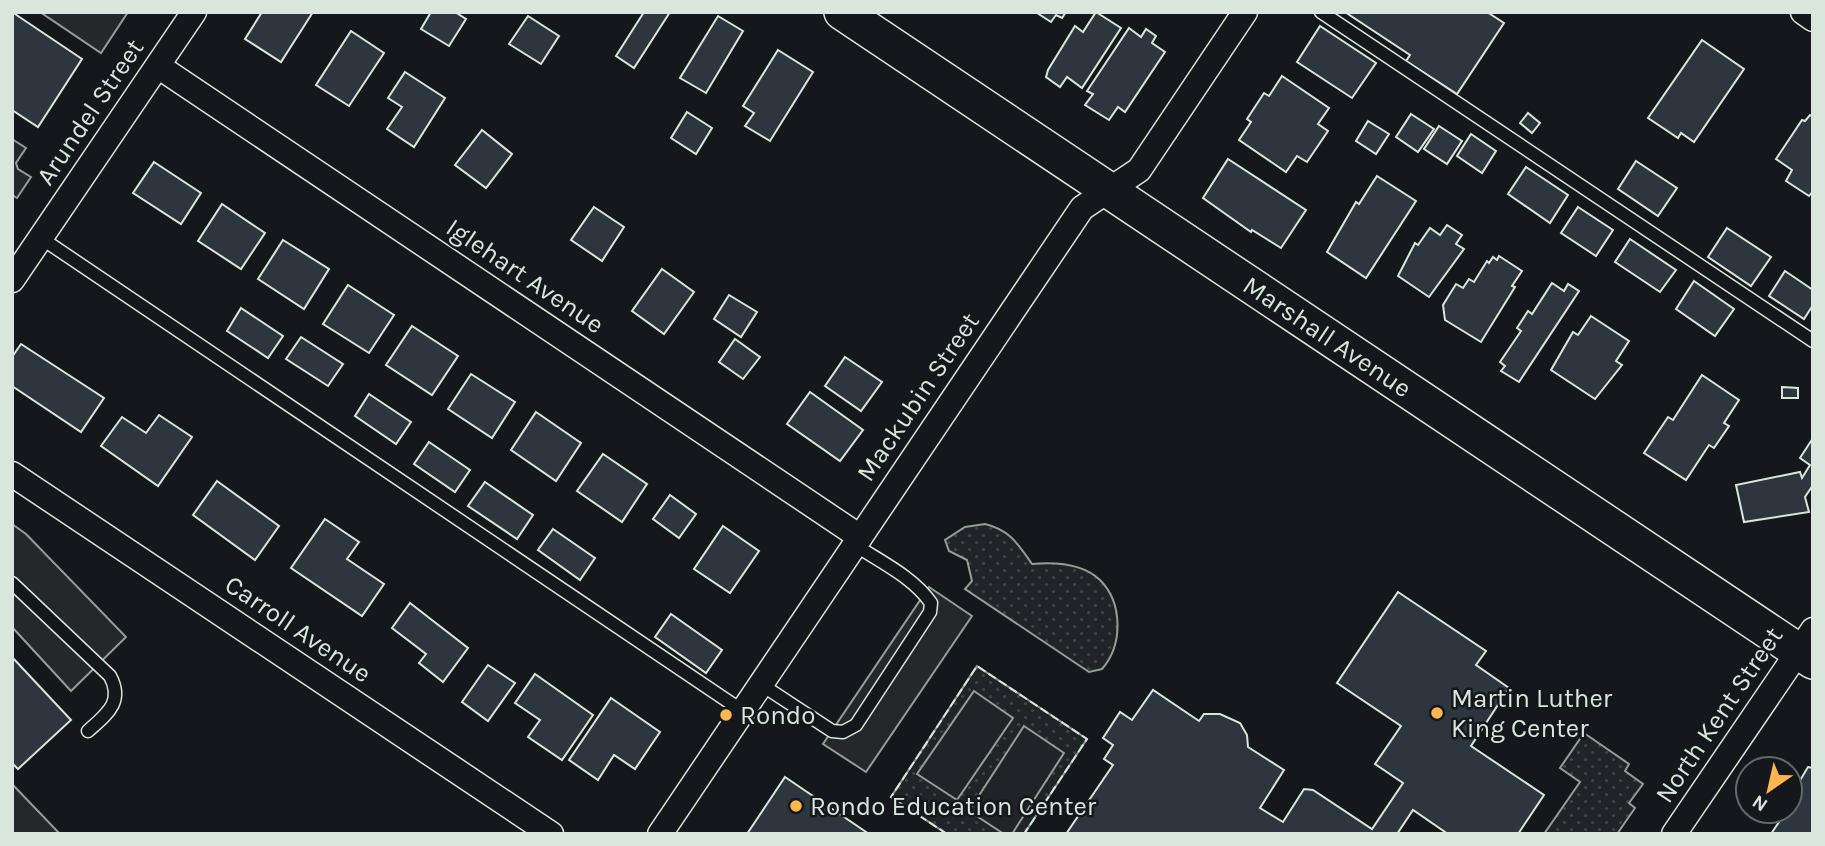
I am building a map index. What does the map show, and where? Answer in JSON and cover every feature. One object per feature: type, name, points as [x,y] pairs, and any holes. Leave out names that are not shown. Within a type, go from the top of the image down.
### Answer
[{"type":"street","name":"Arundel Street","points":[[12,280],[194,12]]},
{"type":"street","name":"Marshall Avenue","points":[[842,12],[1107,191],[1808,647]]},
{"type":"street","name":"Mackubin Street","points":[[660,834],[759,682],[1082,208],[1139,170],[1245,12]]},
{"type":"street","points":[[1803,12],[1813,19]]},
{"type":"street","name":"Iglehart Avenue","points":[[158,66],[857,541]]},
{"type":"street","name":"Carroll Avenue","points":[[12,474],[551,834]]},
{"type":"street","name":"North Kent Street","points":[[1674,834],[1808,647]]},
{"type":"lane","points":[[1321,12],[1813,341]]},
{"type":"lane","points":[[41,238],[741,710]]},
{"type":"lane","points":[[759,682],[832,731],[843,732],[856,725],[930,612],[931,603],[902,575],[857,541]]},
{"type":"lane","points":[[12,583],[110,676],[116,687],[117,696],[112,709],[88,731]]},
{"type":"shaded area","points":[[40,12],[128,12],[101,53]]},
{"type":"shaded area","points":[[12,139],[26,148],[16,163],[18,169],[31,177],[17,198],[12,195]]},
{"type":"shaded area","points":[[12,524],[26,534],[126,637],[71,691],[12,627]]},
{"type":"shaded area","points":[[985,524],[1007,534],[1032,564],[1049,563],[1076,567],[1093,574],[1108,589],[1116,612],[1117,636],[1109,659],[1102,669],[1089,672],[965,589],[972,581],[967,560],[949,551],[945,540],[965,527]]},
{"type":"shaded area","points":[[929,587],[972,616],[866,772],[823,744]]},
{"type":"shaded area","points":[[977,666],[1087,739],[1024,834],[947,834],[891,797]]},
{"type":"shaded area","points":[[974,691],[1013,718],[957,800],[917,774]]},
{"type":"shaded area","points":[[1024,726],[1064,753],[1012,834],[1004,834],[969,811]]},
{"type":"shaded area","points":[[1584,733],[1629,764],[1625,771],[1643,784],[1629,803],[1635,808],[1617,834],[1544,834],[1580,782],[1560,768]]},
{"type":"shaded area","points":[[12,784],[60,834],[12,834]]},
{"type":"building","points":[[12,12],[82,59],[38,127],[12,110]]},
{"type":"building","points":[[262,12],[313,12],[281,62],[245,39]]},
{"type":"building","points":[[431,12],[455,12],[466,19],[449,46],[421,29]]},
{"type":"building","points":[[644,12],[670,12],[634,68],[616,56]]},
{"type":"building","points":[[1066,12],[1062,18],[1056,15],[1051,22],[1037,13]]},
{"type":"building","points":[[1096,12],[1121,28],[1082,88],[1067,77],[1060,87],[1046,77],[1048,70],[1075,26],[1083,32]]},
{"type":"building","points":[[1345,12],[1487,12],[1504,23],[1457,94],[1406,61],[1410,55]]},
{"type":"building","points":[[528,16],[559,36],[541,64],[509,44]]},
{"type":"building","points":[[718,16],[743,31],[706,93],[680,78]]},
{"type":"building","points":[[1320,26],[1376,63],[1352,98],[1297,62]]},
{"type":"building","points":[[1129,28],[1141,37],[1146,29],[1156,36],[1152,43],[1165,52],[1125,112],[1118,107],[1109,120],[1085,105],[1093,94],[1087,91]]},
{"type":"building","points":[[351,31],[384,53],[349,106],[316,85]]},
{"type":"building","points":[[1702,40],[1744,69],[1694,142],[1681,133],[1678,138],[1648,118]]},
{"type":"building","points":[[778,50],[813,72],[770,141],[745,126],[754,113],[743,106]]},
{"type":"building","points":[[405,72],[445,98],[414,147],[387,129],[402,107],[388,98]]},
{"type":"building","points":[[1282,76],[1329,108],[1318,124],[1328,131],[1307,162],[1297,156],[1286,172],[1239,140],[1251,122],[1247,119],[1264,93],[1269,96]]},
{"type":"building","points":[[687,112],[712,128],[696,154],[671,138]]},
{"type":"building","points":[[1528,113],[1540,123],[1532,133],[1520,123]]},
{"type":"building","points":[[1411,114],[1434,129],[1418,152],[1396,137]]},
{"type":"building","points":[[1810,115],[1813,117],[1813,191],[1809,196],[1786,181],[1792,170],[1776,159],[1802,120],[1805,121]]},
{"type":"building","points":[[1368,121],[1389,134],[1376,154],[1356,141]]},
{"type":"building","points":[[1439,126],[1462,141],[1447,164],[1424,149]]},
{"type":"building","points":[[482,130],[512,154],[486,188],[455,165]]},
{"type":"building","points":[[1471,134],[1496,151],[1482,173],[1457,156]]},
{"type":"building","points":[[1228,159],[1306,210],[1281,248],[1252,230],[1251,232],[1203,198]]},
{"type":"building","points":[[1636,161],[1677,188],[1658,216],[1618,189]]},
{"type":"building","points":[[154,162],[201,193],[181,224],[133,193]]},
{"type":"building","points":[[1526,167],[1568,195],[1550,223],[1508,194]]},
{"type":"building","points":[[1377,176],[1416,201],[1366,278],[1327,252],[1356,202],[1359,204]]},
{"type":"building","points":[[222,204],[265,233],[241,269],[198,241]]},
{"type":"building","points":[[594,207],[624,227],[602,261],[571,240]]},
{"type":"building","points":[[1578,207],[1613,230],[1596,256],[1561,233]]},
{"type":"building","points":[[1447,225],[1462,235],[1456,244],[1464,249],[1429,297],[1398,276],[1415,243],[1418,245],[1430,228],[1440,235]]},
{"type":"building","points":[[1727,228],[1771,257],[1751,286],[1708,257]]},
{"type":"building","points":[[1630,239],[1676,270],[1660,292],[1615,262]]},
{"type":"building","points":[[283,240],[329,269],[304,309],[258,279]]},
{"type":"building","points":[[1499,256],[1522,271],[1481,342],[1445,320],[1443,305],[1456,284],[1463,288],[1469,279],[1474,282],[1487,261],[1489,263],[1493,257],[1497,260]]},
{"type":"building","points":[[662,269],[694,292],[664,334],[632,311]]},
{"type":"building","points":[[1785,271],[1813,290],[1813,305],[1804,319],[1769,296]]},
{"type":"building","points":[[1694,281],[1734,309],[1715,336],[1676,309]]},
{"type":"building","points":[[1552,283],[1564,291],[1568,284],[1579,291],[1519,382],[1501,371],[1505,366],[1500,362],[1521,331],[1517,328],[1528,311],[1532,314]]},
{"type":"building","points":[[348,285],[394,315],[369,353],[323,324]]},
{"type":"building","points":[[729,295],[757,312],[741,337],[714,319]]},
{"type":"building","points":[[241,308],[283,336],[268,358],[227,331]]},
{"type":"building","points":[[1591,316],[1629,341],[1616,361],[1622,365],[1595,399],[1551,370],[1573,332],[1578,335]]},
{"type":"building","points":[[412,326],[458,356],[432,395],[386,365]]},
{"type":"building","points":[[301,337],[343,364],[328,386],[286,359]]},
{"type":"building","points":[[735,339],[760,357],[743,379],[719,362]]},
{"type":"building","points":[[21,344],[104,398],[81,432],[12,386],[12,357]]},
{"type":"building","points":[[845,357],[882,382],[861,411],[825,386]]},
{"type":"building","points":[[471,374],[515,402],[492,438],[448,409]]},
{"type":"building","points":[[1702,375],[1739,400],[1724,423],[1729,426],[1714,448],[1709,445],[1686,480],[1644,453],[1668,417],[1673,420]]},
{"type":"building","points":[[1782,387],[1798,388],[1798,398],[1782,398]]},
{"type":"building","points":[[810,392],[863,430],[840,461],[787,424]]},
{"type":"building","points":[[369,394],[411,422],[396,444],[355,416]]},
{"type":"building","points":[[536,412],[581,443],[556,481],[511,450]]},
{"type":"building","points":[[159,415],[192,437],[158,486],[101,446],[122,417],[146,433]]},
{"type":"building","points":[[1813,438],[1813,485],[1805,497],[1809,512],[1744,522],[1736,485],[1800,472],[1802,478],[1810,465],[1800,458]]},
{"type":"building","points":[[429,442],[470,470],[455,492],[414,464]]},
{"type":"building","points":[[603,454],[647,484],[622,522],[577,491]]},
{"type":"building","points":[[217,481],[279,526],[255,560],[193,515]]},
{"type":"building","points":[[485,482],[533,515],[517,539],[468,506]]},
{"type":"building","points":[[670,495],[696,514],[679,538],[653,519]]},
{"type":"building","points":[[325,519],[359,542],[347,559],[384,584],[362,616],[291,568]]},
{"type":"building","points":[[723,526],[759,551],[730,593],[694,569]]},
{"type":"building","points":[[553,529],[595,558],[580,580],[538,550]]},
{"type":"building","name":"Martin Luther King Center","points":[[1398,592],[1486,651],[1476,665],[1509,688],[1471,746],[1544,795],[1518,834],[1448,834],[1413,810],[1397,834],[1066,834],[1113,765],[1104,759],[1113,745],[1103,738],[1120,712],[1132,720],[1153,690],[1199,721],[1204,714],[1220,714],[1240,723],[1247,735],[1248,747],[1284,770],[1260,808],[1283,822],[1304,789],[1313,790],[1372,829],[1403,783],[1375,764],[1401,726],[1337,683]]},
{"type":"building","points":[[410,603],[468,648],[443,682],[419,663],[426,654],[392,628]]},
{"type":"building","points":[[671,614],[722,650],[706,673],[655,637]]},
{"type":"building","points":[[12,657],[71,720],[18,769],[12,763]]},
{"type":"building","points":[[488,665],[515,683],[488,721],[462,702]]},
{"type":"building","points":[[535,674],[593,715],[562,760],[528,737],[540,720],[515,703]]},
{"type":"building","points":[[611,698],[660,732],[635,769],[614,755],[598,780],[569,760]]},
{"type":"building","points":[[1808,767],[1813,768],[1813,834],[1771,834],[1777,825],[1804,825],[1804,774]]},
{"type":"building","name":"Rondo Education Center","points":[[785,777],[869,834],[747,834]]},
{"type":"fence","points":[[947,834],[891,797],[977,666],[1087,739],[1024,834]]},
{"type":"place","name":"Martin Luther King Center","points":[[1437,713]]},
{"type":"place","name":"Rondo","points":[[726,715]]},
{"type":"place","name":"Rondo Education Center","points":[[796,806]]}]
